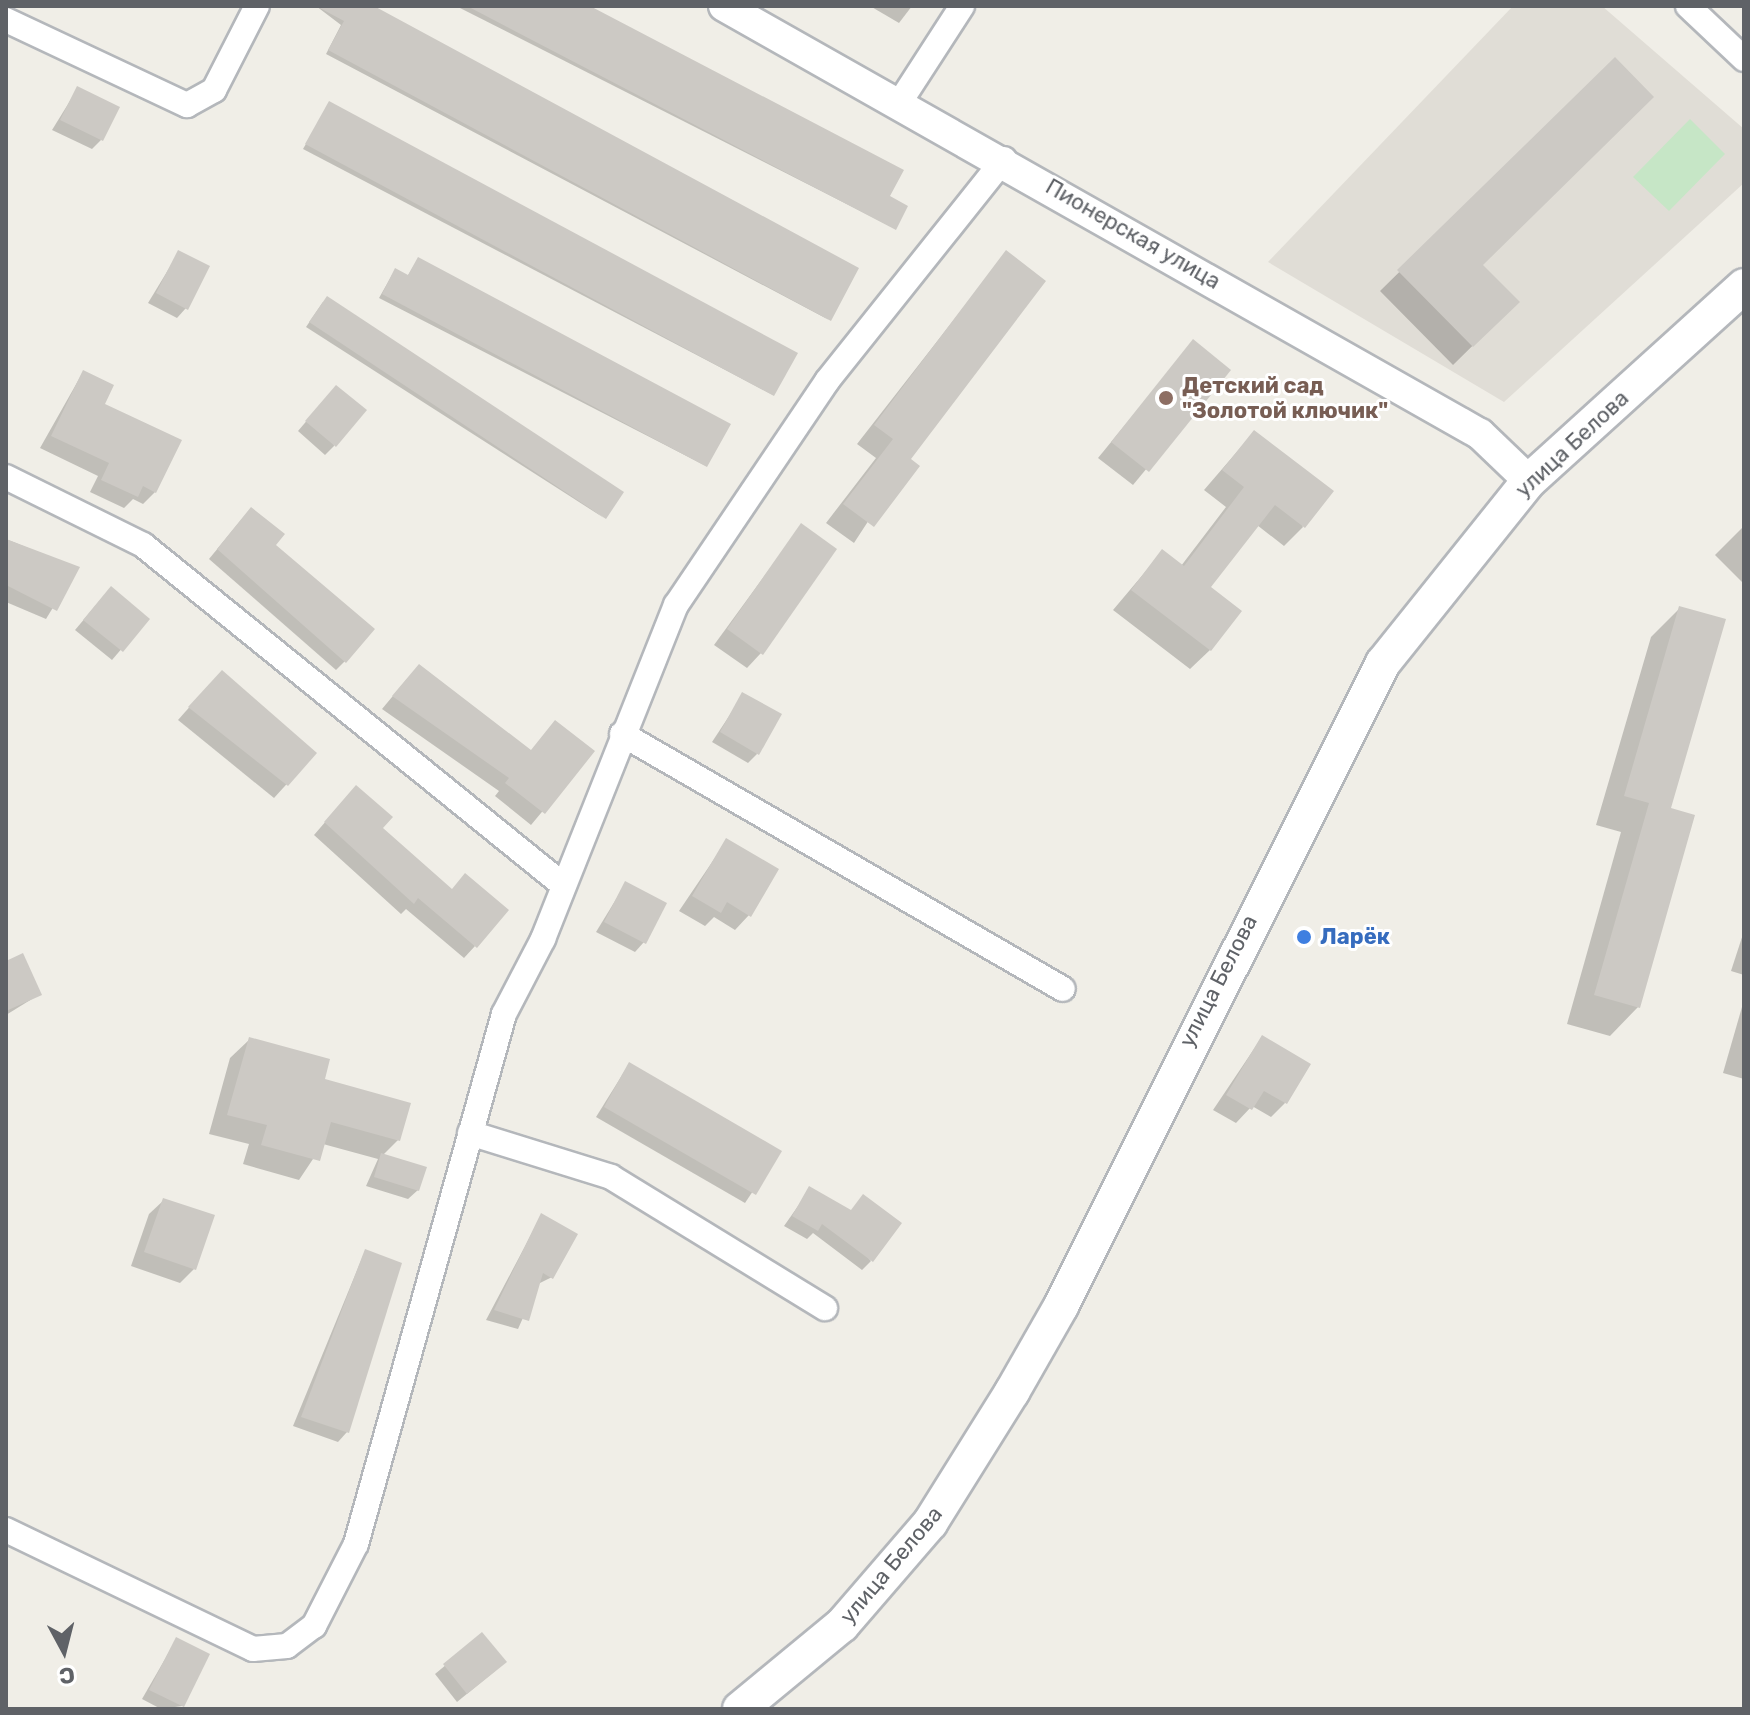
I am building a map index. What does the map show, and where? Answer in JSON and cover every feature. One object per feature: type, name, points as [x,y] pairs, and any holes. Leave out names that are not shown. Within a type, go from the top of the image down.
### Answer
[{"type":"main road","name":"улица Белова","points":[[740,1709],[842,1625],[930,1523],[1061,1306],[1383,663],[1529,481],[1744,286]]},
{"type":"street","points":[[6,20],[166,100],[197,103],[214,90],[257,6]]},
{"type":"street","name":"Пионерская улица","points":[[724,6],[1004,159],[1480,434],[1529,481]]},
{"type":"street","points":[[900,102],[962,6]]},
{"type":"street","points":[[1688,6],[1744,59]]},
{"type":"street","points":[[6,1530],[236,1643],[270,1650],[302,1638],[356,1544],[504,1014],[563,885],[676,605],[827,381],[1004,159]]},
{"type":"street","points":[[6,477],[143,545],[563,885]]},
{"type":"street","points":[[622,734],[1063,989]]},
{"type":"street","points":[[470,1133],[611,1177],[825,1308]]},
{"type":"shaded area","points":[[1513,6],[1602,6],[1744,129],[1744,183],[1504,402],[1268,262]]},
{"type":"green space","points":[[1690,119],[1725,154],[1669,211],[1633,177]]},
{"type":"building","points":[[316,6],[374,6],[859,268],[831,321],[328,50],[344,21]]},
{"type":"building","points":[[467,6],[590,6],[904,170],[890,196],[908,206],[896,230]]},
{"type":"building","points":[[1615,57],[1654,97],[1483,265],[1520,302],[1473,347],[1397,270]]},
{"type":"building","points":[[77,86],[120,107],[103,141],[60,120]]},
{"type":"building","points":[[329,101],[798,353],[774,396],[305,144]]},
{"type":"building","points":[[178,250],[210,266],[188,310],[156,293]]},
{"type":"building","points":[[1006,250],[1046,281],[911,459],[920,466],[874,527],[843,504],[893,439],[874,425]]},
{"type":"building","points":[[418,257],[731,424],[707,467],[382,294],[395,268],[408,275]]},
{"type":"building","points":[[327,296],[624,492],[606,519],[309,322]]},
{"type":"building","points":[[1193,339],[1231,370],[1149,472],[1111,442]]},
{"type":"building","points":[[83,370],[114,385],[105,404],[182,440],[156,493],[143,486],[138,497],[101,480],[109,463],[51,436]]},
{"type":"building","points":[[336,385],[367,410],[336,447],[305,421]]},
{"type":"building","points":[[1254,430],[1334,491],[1305,528],[1275,505],[1211,587],[1242,611],[1211,651],[1131,590],[1162,549],[1184,566],[1244,487],[1222,470]]},
{"type":"building","points":[[251,507],[285,534],[276,545],[375,629],[346,663],[217,549]]},
{"type":"building","points":[[801,523],[837,549],[763,655],[727,629]]},
{"type":"building","points":[[6,539],[80,567],[57,611],[6,585]]},
{"type":"building","points":[[111,586],[150,619],[123,652],[83,620]]},
{"type":"building","points":[[1679,606],[1726,619],[1671,808],[1695,815],[1640,1008],[1594,995],[1649,803],[1624,796]]},
{"type":"building","points":[[419,664],[531,750],[555,720],[595,751],[545,814],[505,783],[509,778],[392,696]]},
{"type":"building","points":[[222,670],[317,753],[288,786],[188,707]]},
{"type":"building","points":[[742,692],[782,714],[759,755],[720,732]]},
{"type":"building","points":[[356,785],[393,817],[383,828],[452,889],[465,873],[509,910],[477,948],[418,898],[414,904],[324,822]]},
{"type":"building","points":[[726,838],[779,869],[751,917],[727,902],[721,913],[692,896]]},
{"type":"building","points":[[625,881],[667,903],[646,944],[604,922]]},
{"type":"building","points":[[23,953],[42,995],[6,1011],[6,961]]},
{"type":"building","points":[[1262,1035],[1311,1064],[1287,1104],[1264,1091],[1252,1110],[1226,1095]]},
{"type":"building","points":[[249,1037],[330,1059],[325,1079],[411,1103],[400,1141],[331,1122],[320,1161],[261,1145],[267,1125],[227,1115]]},
{"type":"building","points":[[629,1062],[782,1151],[756,1195],[604,1107]]},
{"type":"building","points":[[381,1153],[427,1167],[419,1191],[374,1177]]},
{"type":"building","points":[[809,1186],[851,1210],[863,1194],[902,1223],[873,1262],[822,1224],[818,1231],[792,1216]]},
{"type":"building","points":[[163,1198],[215,1215],[196,1270],[144,1252]]},
{"type":"building","points":[[541,1213],[578,1234],[553,1279],[543,1273],[529,1321],[494,1310]]},
{"type":"building","points":[[365,1249],[402,1263],[349,1433],[301,1417]]},
{"type":"building","points":[[482,1632],[507,1662],[467,1694],[443,1664]]},
{"type":"building","points":[[176,1637],[210,1654],[184,1707],[149,1690]]},
{"type":"place","name":"Детский сад \"Золотой ключик\"","points":[[1166,398]]},
{"type":"place","name":"Ларёк","points":[[1304,937]]}]
